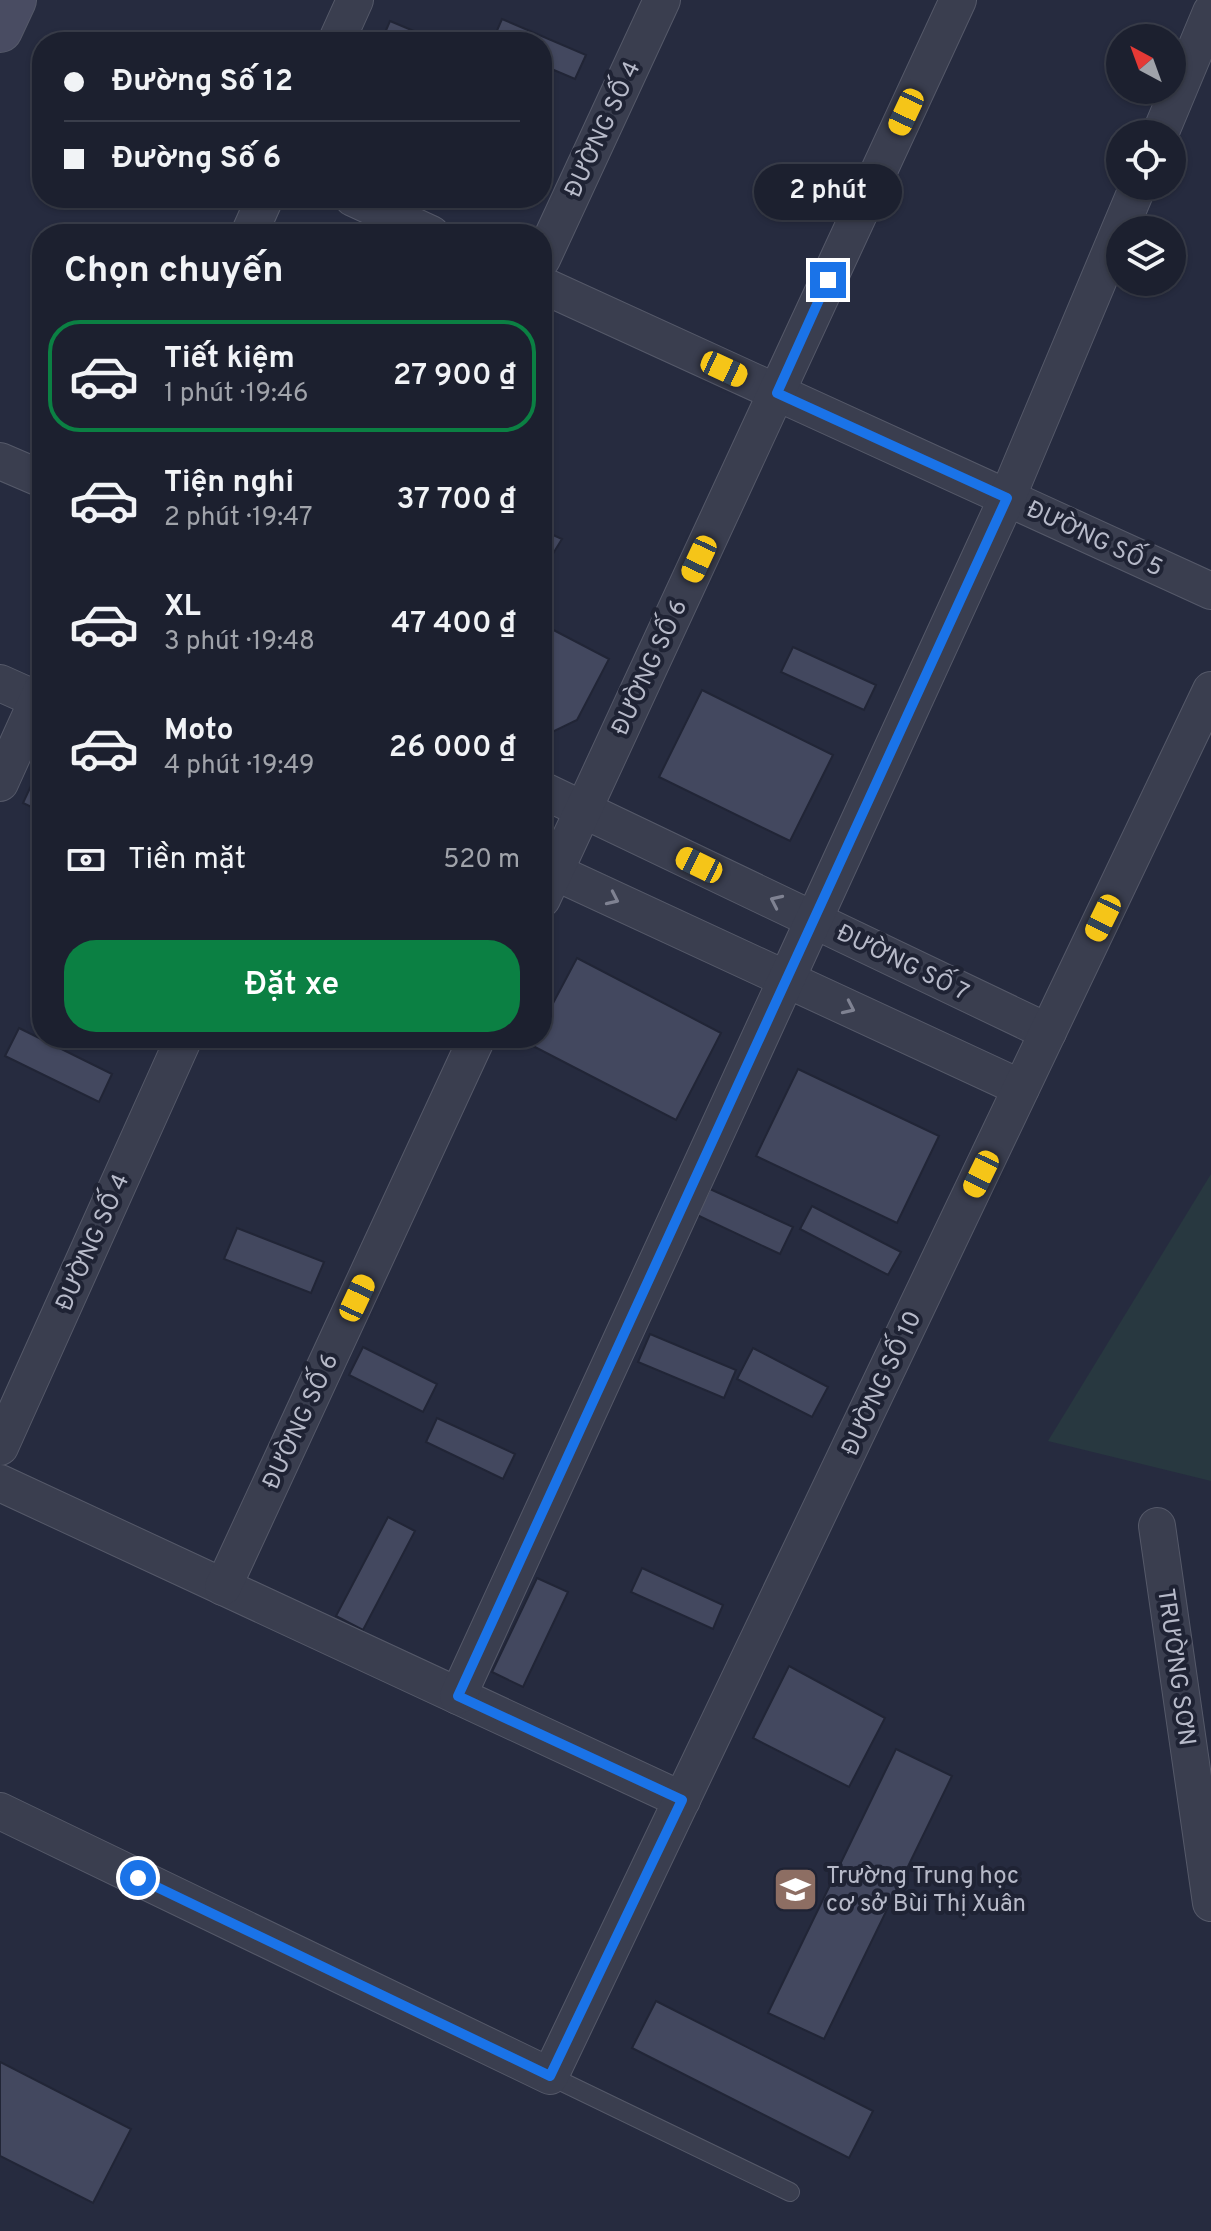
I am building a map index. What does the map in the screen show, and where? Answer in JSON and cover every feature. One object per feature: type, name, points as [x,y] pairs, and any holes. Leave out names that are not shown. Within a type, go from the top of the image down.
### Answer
[{"type":"street","points":[[341,32],[355,0]]},
{"type":"street","name":"ĐƯỜNG SỐ 4","points":[[552,237],[662,0]]},
{"type":"street","name":"ĐƯỜNG SỐ 6","points":[[552,868],[583,810],[958,0]]},
{"type":"street","points":[[1166,120],[1211,12]]},
{"type":"street","points":[[458,1696],[1007,498],[1132,200]]},
{"type":"street","points":[[375,208],[409,224]]},
{"type":"street","name":"ĐƯỜNG SỐ 5","points":[[552,290],[1211,591]]},
{"type":"street","points":[[0,461],[32,475]]},
{"type":"street","points":[[0,683],[32,693]]},
{"type":"street","name":"ĐƯỜNG SỐ 10","points":[[550,2076],[1211,690]]},
{"type":"street","points":[[0,783],[32,713]]},
{"type":"street","name":"ĐƯỜNG SỐ 7","points":[[552,795],[1048,1032]]},
{"type":"street","points":[[552,882],[787,980],[1021,1088]]},
{"type":"street","name":"ĐƯỜNG SỐ 4","points":[[0,1447],[180,1048]]},
{"type":"street","name":"ĐƯỜNG SỐ 6","points":[[223,1587],[472,1048]]},
{"type":"street","points":[[0,1483],[682,1800]]},
{"type":"street","name":"TRƯỜNG SƠN","points":[[1157,1526],[1211,1903]]},
{"type":"street","points":[[0,1811],[550,2076]]},
{"type":"lane","points":[[550,2076],[790,2192]]},
{"type":"shaded area","points":[[1211,1174],[1211,1481],[1048,1441]]},
{"type":"building","points":[[502,19],[532,32],[496,32]]},
{"type":"building","points":[[390,21],[416,32],[385,32]]},
{"type":"building","points":[[552,40],[586,55],[575,79],[552,69]]},
{"type":"building","points":[[552,534],[562,539],[552,555]]},
{"type":"building","points":[[552,629],[609,659],[577,720],[552,732]]},
{"type":"building","points":[[793,647],[876,685],[864,710],[781,672]]},
{"type":"building","points":[[702,690],[833,755],[790,841],[659,777]]},
{"type":"building","points":[[32,784],[32,807],[23,803]]},
{"type":"building","points":[[577,958],[721,1033],[676,1120],[537,1048],[552,1048],[552,1005]]},
{"type":"building","points":[[19,1028],[32,1034],[32,1048],[59,1048],[112,1074],[99,1102],[5,1056]]},
{"type":"building","points":[[798,1069],[939,1136],[897,1223],[756,1156]]},
{"type":"building","points":[[710,1189],[793,1227],[780,1254],[697,1215]]},
{"type":"building","points":[[812,1206],[901,1252],[888,1275],[800,1229]]},
{"type":"building","points":[[237,1228],[324,1262],[311,1293],[224,1259]]},
{"type":"building","points":[[650,1334],[736,1370],[724,1398],[638,1362]]},
{"type":"building","points":[[363,1347],[437,1384],[423,1412],[349,1375]]},
{"type":"building","points":[[753,1348],[828,1387],[812,1417],[737,1379]]},
{"type":"building","points":[[437,1418],[515,1454],[503,1479],[426,1442]]},
{"type":"building","points":[[388,1517],[415,1531],[363,1630],[336,1616]]},
{"type":"building","points":[[642,1568],[723,1605],[713,1629],[631,1592]]},
{"type":"building","points":[[537,1578],[568,1592],[523,1687],[492,1672]]},
{"type":"building","points":[[789,1666],[885,1718],[849,1787],[753,1738]]},
{"type":"building","points":[[896,1749],[952,1776],[824,2039],[768,2013]]},
{"type":"building","points":[[656,2001],[873,2111],[849,2158],[632,2048]]},
{"type":"building","points":[[0,2062],[131,2129],[93,2203],[0,2156]]},
{"type":"place","name":"Trường Trung học cơ sở Bùi Thị Xuân","points":[[795,1889]]},
{"type":"route","points":[[138,1878],[550,2076],[682,1800],[458,1696],[1007,498],[777,393],[828,280]]}]
